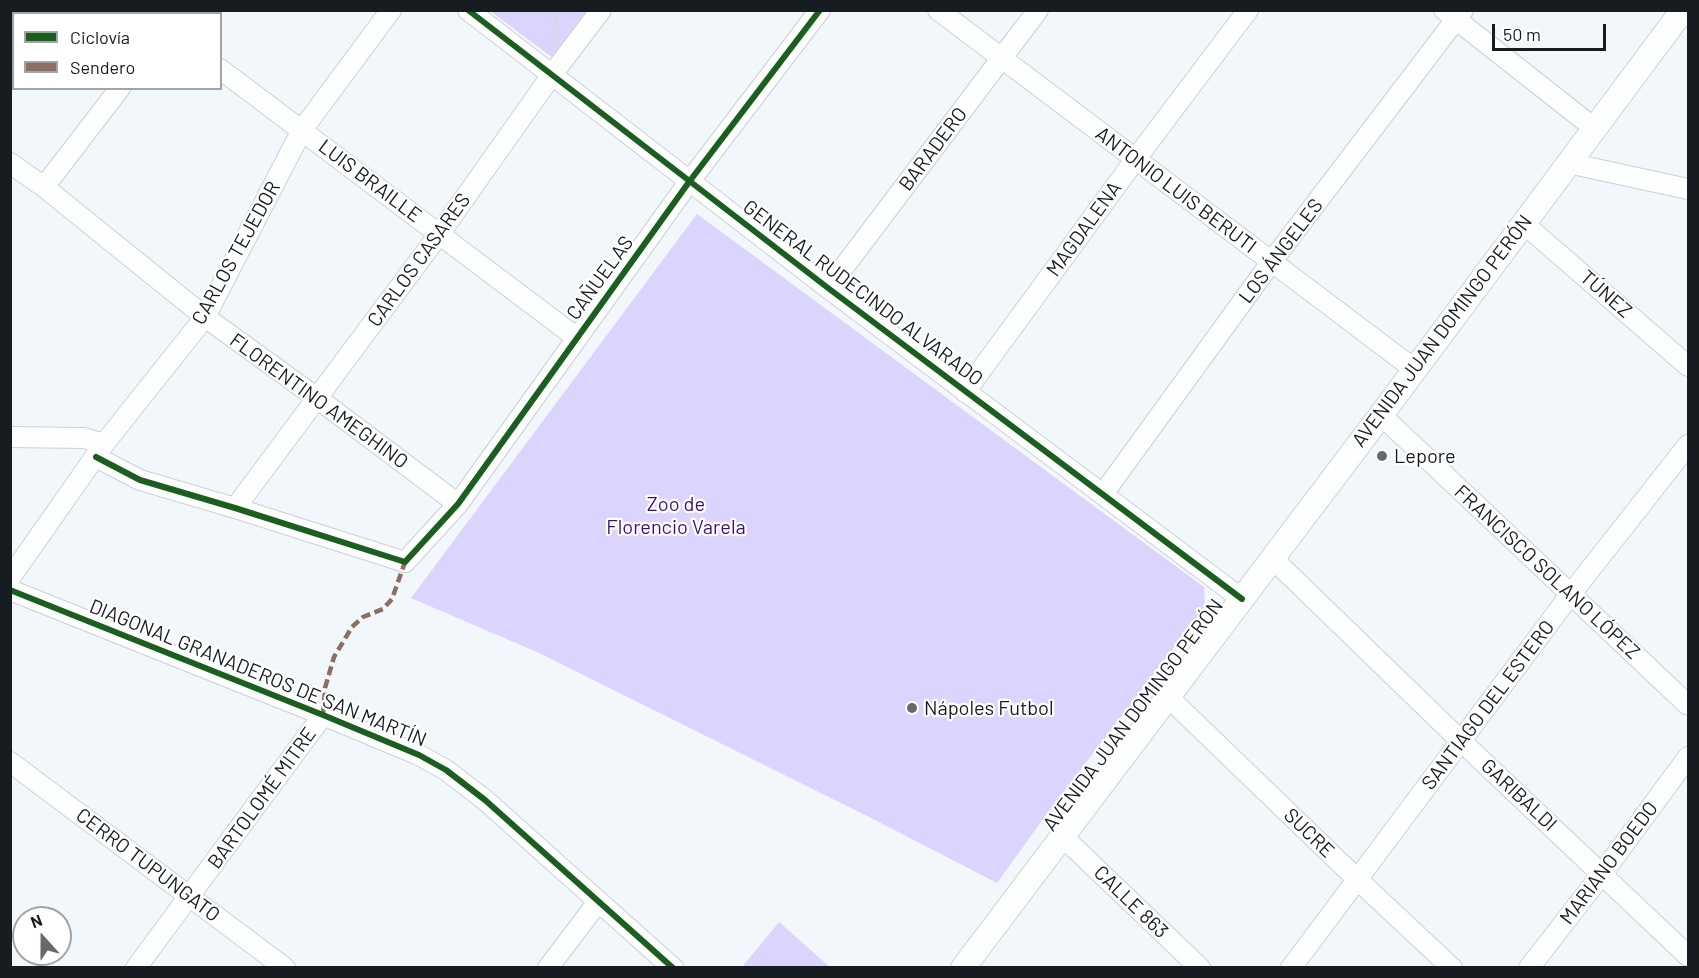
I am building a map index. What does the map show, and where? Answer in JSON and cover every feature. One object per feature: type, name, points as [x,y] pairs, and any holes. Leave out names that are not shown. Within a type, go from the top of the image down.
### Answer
[{"type":"main road","name":"AVENIDA JUAN DOMINGO PERÓN","points":[[963,968],[1381,415],[1683,10]]},
{"type":"street","name":"CARLOS TEJEDOR","points":[[10,578],[100,450],[205,317],[302,130],[391,10]]},
{"type":"street","name":"GENERAL RUDECINDO ALVARADO","points":[[468,10],[555,70],[689,182],[1242,599]]},
{"type":"street","name":"CARLOS CASARES","points":[[235,508],[440,233],[555,70],[601,10]]},
{"type":"street","name":"CAÑUELAS","points":[[235,508],[405,562],[458,504],[689,182],[820,10]]},
{"type":"street","name":"ANTONIO LUIS BERUTI","points":[[938,10],[1414,369]]},
{"type":"street","name":"BARADERO","points":[[828,288],[1038,10]]},
{"type":"street","name":"MAGDALENA","points":[[965,392],[1248,10]]},
{"type":"street","points":[[1454,14],[1594,128]]},
{"type":"street","name":"LOS ÁNGELES","points":[[1103,494],[1454,14]]},
{"type":"street","name":"LUIS BRAILLE","points":[[222,70],[577,338]]},
{"type":"street","points":[[44,187],[118,90]]},
{"type":"street","name":"FLORENTINO AMEGHINO","points":[[10,163],[44,187],[205,317],[458,504]]},
{"type":"street","points":[[1568,163],[1689,189]]},
{"type":"street","name":"TÚNEZ","points":[[1523,223],[1689,366]]},
{"type":"street","name":"FRANCISCO SOLANO LÓPEZ","points":[[1381,415],[1689,705]]},
{"type":"street","points":[[10,437],[84,438],[140,480],[235,508]]},
{"type":"street","name":"SANTIAGO DEL ESTERO","points":[[1291,968],[1570,595],[1689,445]]},
{"type":"street","name":"GARIBALDI","points":[[1272,558],[1461,741],[1689,956]]},
{"type":"street","name":"DIAGONAL GRANADEROS DE SAN MARTÍN","points":[[10,590],[323,715],[419,755],[446,770],[485,800],[673,968]]},
{"type":"street","name":"SUCRE","points":[[1167,696],[1452,968]]},
{"type":"street","name":"BARTOLOMÉ MITRE","points":[[136,968],[323,715]]},
{"type":"street","name":"MARIANO BOEDO","points":[[1529,968],[1689,757]]},
{"type":"street","name":"CERRO TUPUNGATO","points":[[10,762],[285,968]]},
{"type":"street","name":"CALLE 863","points":[[1062,836],[1200,968]]},
{"type":"street","points":[[548,968],[598,902]]},
{"type":"path","points":[[555,70],[556,10]]},
{"type":"green space","points":[[490,11],[589,11],[553,58]]},
{"type":"green space","name":"Zoo de Florencio Varela","points":[[697,214],[1204,587],[1205,607],[997,883],[539,653],[411,598]]},
{"type":"green space","points":[[779,922],[830,967],[742,967]]},
{"type":"marked path","points":[[323,715],[325,688],[334,657],[352,627],[363,617],[383,609],[392,599],[405,562]]},
{"type":"cycle path","points":[[468,10],[828,288],[1242,599]]},
{"type":"cycle path","points":[[96,457],[140,480],[405,562],[458,504],[689,182],[820,10]]},
{"type":"cycle path","points":[[10,590],[323,715],[419,755],[446,770],[485,800],[673,968]]},
{"type":"place","name":"Lepore","points":[[1382,456]]},
{"type":"place","name":"Nápoles Futbol","points":[[912,708]]}]
